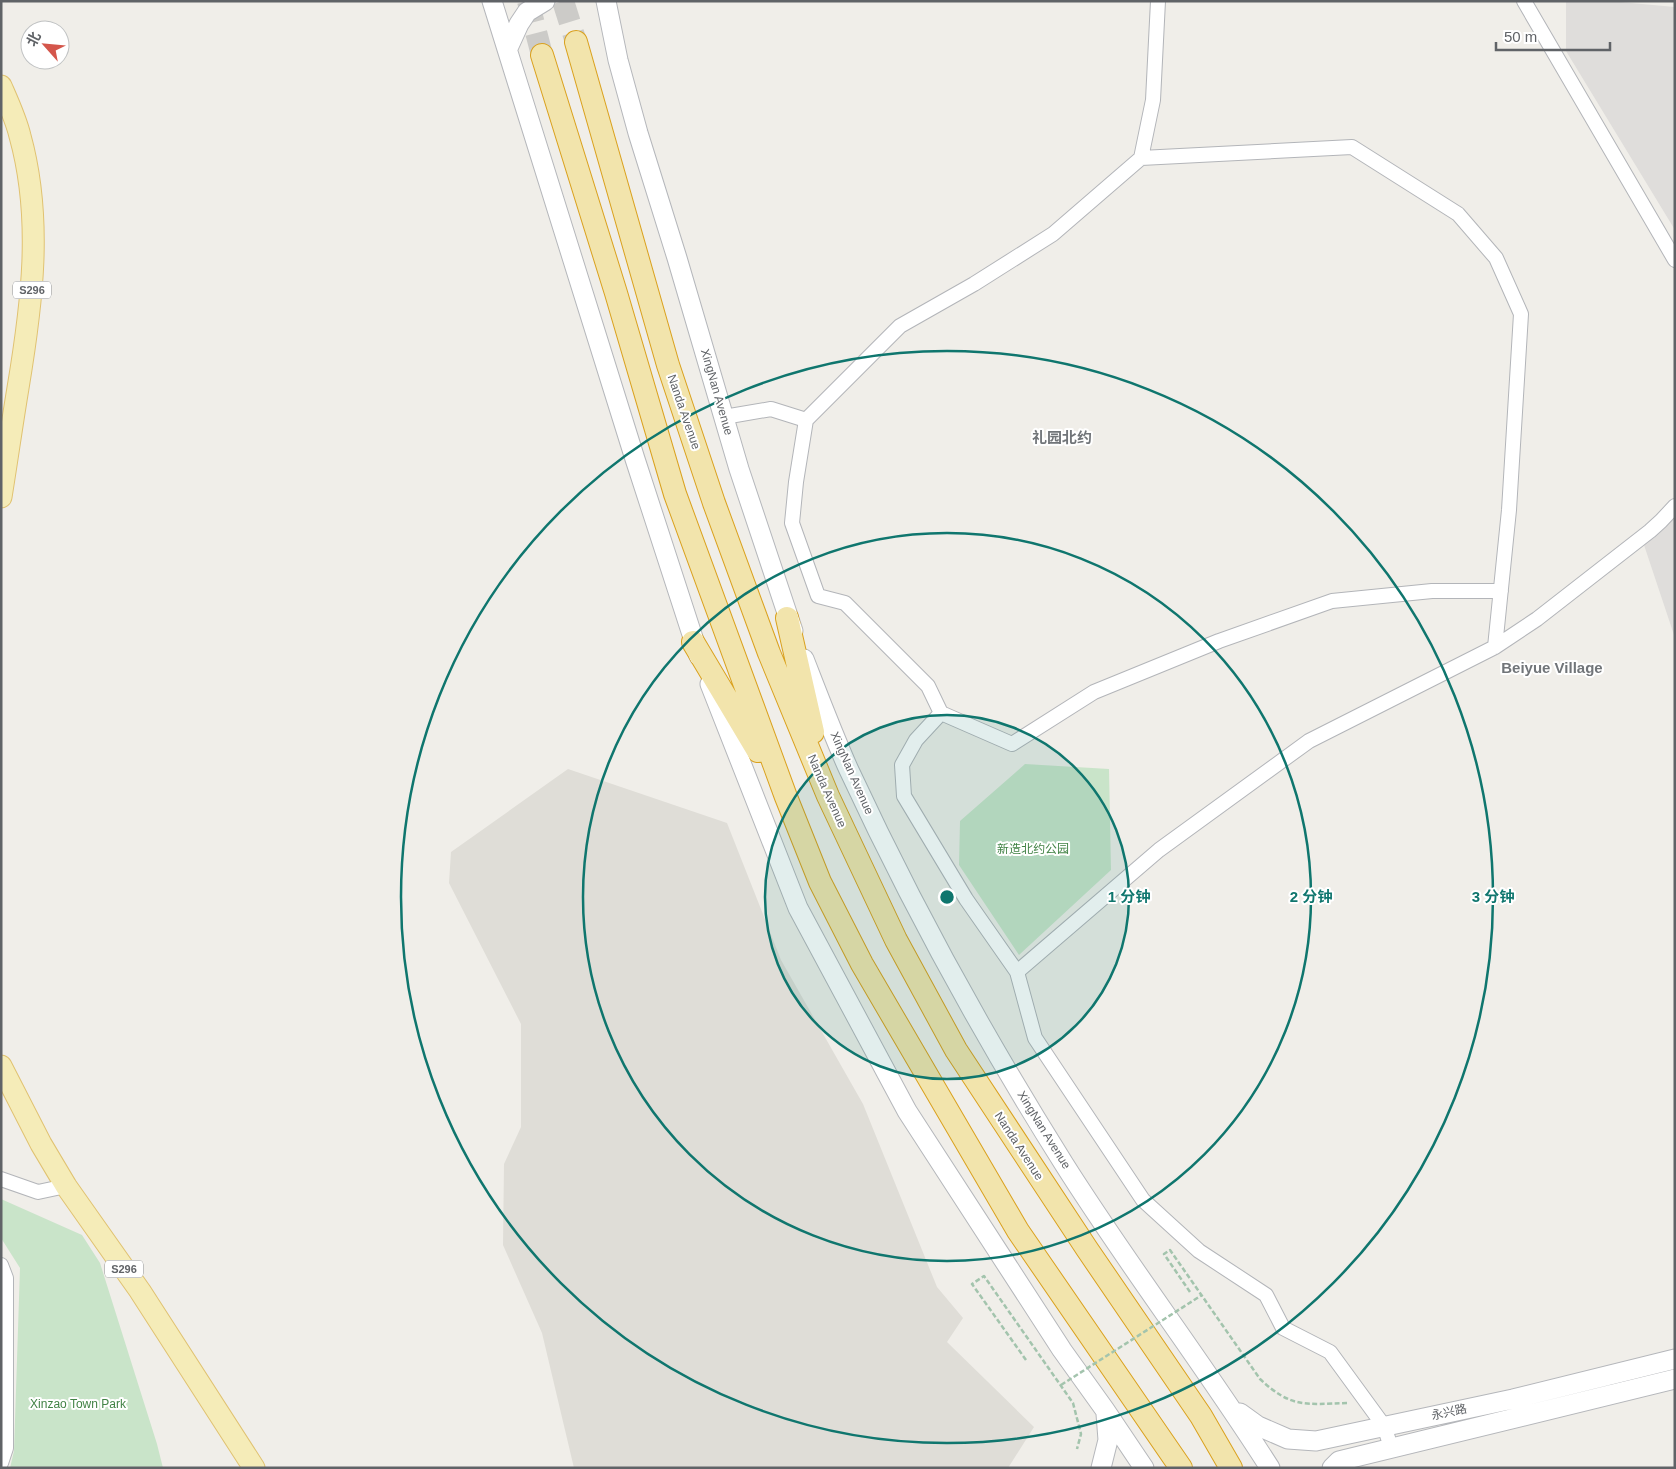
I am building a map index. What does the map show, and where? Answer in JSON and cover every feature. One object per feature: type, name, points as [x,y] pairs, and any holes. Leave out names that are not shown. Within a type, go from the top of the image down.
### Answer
[{"type":"highway","name":"Nanda Avenue","points":[[576,42],[671,374],[714,503],[769,653],[828,796],[896,940],[956,1050],[1087,1249],[1201,1416],[1232,1468]]},
{"type":"highway","points":[[542,55],[613,283],[675,494],[786,797],[820,882],[862,964],[1018,1231],[1181,1468]]},
{"type":"highway","points":[[787,618],[828,796]]},
{"type":"highway","points":[[693,642],[786,797]]},
{"type":"main road","points":[[492,1],[693,642],[798,908],[907,1111],[1062,1350],[1144,1468]]},
{"type":"main road","points":[[508,48],[527,12],[545,1]]},
{"type":"main road","name":"XingNan Avenue","points":[[605,2],[618,60],[638,133],[678,258],[724,417],[787,618],[847,766],[902,882],[990,1043],[1065,1166],[1230,1406],[1270,1468]]},
{"type":"main road","name":"S296","points":[[1,86],[20,135],[26,163],[31,190],[34,250],[29,315],[1,496]]},
{"type":"main road","name":"S296","points":[[1,1066],[41,1144],[66,1186],[140,1291],[254,1468]]},
{"type":"main road","name":"永兴路","points":[[1230,1406],[1258,1426],[1288,1439],[1316,1441],[1513,1399],[1675,1359]]},
{"type":"main road","name":"永兴路","points":[[1332,1468],[1339,1460],[1675,1379]]},
{"type":"main road","points":[[1101,1468],[1108,1440],[1105,1410]]},
{"type":"street","points":[[1158,1],[1153,100],[1141,158],[1053,234],[974,284],[900,326],[806,420],[796,482],[792,524],[818,596],[845,603],[928,686],[941,713],[1012,744],[1094,692],[1219,641],[1332,601],[1432,591],[1501,591]]},
{"type":"street","points":[[1524,1],[1675,260]]},
{"type":"street","points":[[1141,158],[1352,147],[1458,214],[1496,258],[1521,314],[1510,510],[1495,647]]},
{"type":"street","points":[[724,417],[770,409],[806,420]]},
{"type":"street","points":[[1017,972],[1159,850],[1309,741],[1495,647],[1537,619],[1661,521],[1675,506]]},
{"type":"street","points":[[941,713],[916,740],[902,765],[904,796],[966,899],[1017,972],[1035,1038],[1143,1200],[1199,1251],[1266,1295],[1283,1328],[1330,1352],[1384,1426],[1391,1447]]},
{"type":"street","points":[[1,1179],[38,1192],[66,1186]]},
{"type":"street","points":[[1,1265],[6,1278],[6,1448],[1,1463]]},
{"type":"path","points":[[1190,1292],[1164,1254],[1170,1250],[1260,1379],[1272,1391],[1287,1400],[1302,1404],[1347,1403]]},
{"type":"path","points":[[1026,1360],[972,1284],[984,1276],[1073,1403],[1081,1434],[1077,1449]]},
{"type":"path","points":[[1061,1386],[1202,1295]]},
{"type":"shaded area","points":[[1566,1],[1609,1],[1675,7],[1675,230],[1566,51]]},
{"type":"shaded area","points":[[1675,517],[1675,638],[1644,545]]},
{"type":"shaded area","points":[[568,769],[727,823],[781,960],[863,1104],[937,1287],[963,1318],[947,1342],[1034,1427],[1008,1468],[574,1468],[542,1333],[503,1245],[504,1164],[521,1127],[521,1024],[449,883],[451,852]]},
{"type":"green space","name":"新造北约公园","points":[[1025,764],[1109,769],[1111,870],[1019,955],[959,865],[960,821]]},
{"type":"green space","name":"Xinzao Town Park","points":[[1,1199],[82,1235],[100,1263],[163,1468],[10,1468],[14,1451],[20,1268],[1,1238]]},
{"type":"tunnel","points":[[528,1],[542,55]]},
{"type":"tunnel","points":[[563,1],[576,42]]},
{"type":"district","name":"礼园北约","points":[[1062,437]]},
{"type":"district","name":"Beiyue Village","points":[[1552,667]]}]
